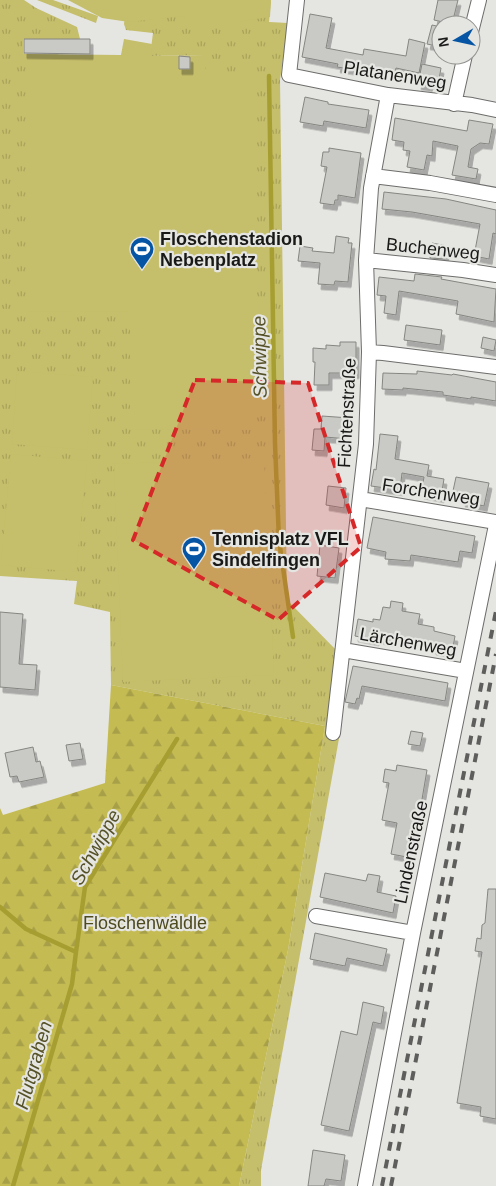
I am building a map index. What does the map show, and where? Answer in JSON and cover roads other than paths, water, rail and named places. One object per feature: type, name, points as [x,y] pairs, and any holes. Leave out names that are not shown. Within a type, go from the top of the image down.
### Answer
[{"type":"street","name":"Platanenweg","points":[[297,0],[289,75],[388,95],[496,110]]},
{"type":"street","points":[[475,15],[479,0]]},
{"type":"street","points":[[454,104],[464,65]]},
{"type":"street","name":"Fichtenstraße","points":[[333,733],[366,444],[370,352],[366,260],[373,176],[388,95]]},
{"type":"street","points":[[373,176],[430,182],[496,195]]},
{"type":"street","name":"Buchenweg","points":[[366,260],[496,275]]},
{"type":"street","points":[[370,352],[496,367]]},
{"type":"street","name":"Forchenweg","points":[[360,499],[496,523]]},
{"type":"street","name":"Lindenstraße","points":[[365,1186],[413,932],[496,523]]},
{"type":"street","name":"Lärchenweg","points":[[343,650],[466,670]]},
{"type":"street","points":[[316,916],[413,932]]},
{"type":"waterway","name":"Schwippe","points":[[269,76],[275,444],[279,540],[293,637]]},
{"type":"waterway","name":"Schwippe","points":[[0,907],[26,929],[76,952],[85,887],[177,739]]},
{"type":"waterway","name":"Flutgraben","points":[[13,1186],[72,984],[76,952]]},
{"type":"railway","points":[[382,1186],[496,611]]},
{"type":"railway","points":[[391,1186],[496,654]]},
{"type":"place","name":"Floschenstadion Nebenplatz","points":[[142,270]]},
{"type":"place","name":"Tennisplatz VFL Sindelfingen","points":[[194,570]]},
{"type":"park label","name":"Floschenwäldle","points":[[145,923]]}]
